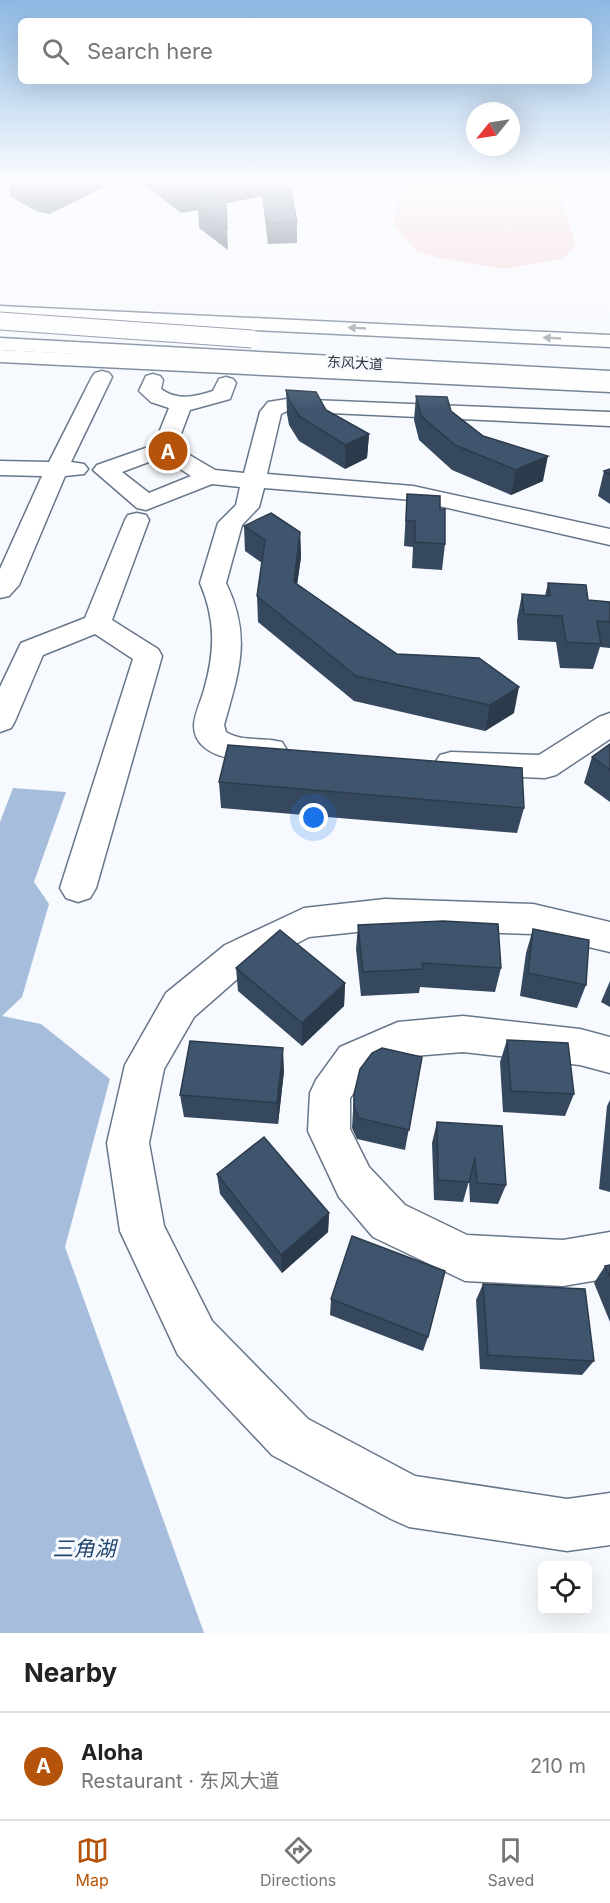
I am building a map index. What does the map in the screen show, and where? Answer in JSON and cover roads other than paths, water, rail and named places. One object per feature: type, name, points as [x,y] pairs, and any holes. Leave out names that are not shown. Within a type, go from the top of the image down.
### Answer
[{"type":"main road","points":[[0,312],[610,340]]},
{"type":"main road","points":[[0,321],[252,339]]},
{"type":"main road","points":[[0,329],[252,339]]},
{"type":"main road","name":"东风大道","points":[[252,339],[610,356]]},
{"type":"main road","name":"东风大道","points":[[0,345],[100,348],[610,377]]},
{"type":"main road","points":[[0,356],[610,386]]},
{"type":"main road","points":[[0,590],[6,585],[57,468],[102,377]]},
{"type":"main road","points":[[153,380],[150,392],[159,400],[181,405],[202,403],[223,395],[226,383]]},
{"type":"main road","points":[[0,468],[105,470],[164,449],[181,405]]},
{"type":"main road","points":[[297,752],[226,747],[212,738],[209,725],[228,641],[227,617],[222,600],[213,583],[230,523],[247,507],[271,412],[276,407],[287,405],[610,419]]},
{"type":"main road","points":[[164,449],[208,477]]},
{"type":"main road","points":[[105,470],[146,503],[208,477],[254,479],[413,493],[610,537]]},
{"type":"main road","points":[[131,492],[120,518],[158,522],[168,494]]},
{"type":"main road","points":[[0,721],[31,649],[97,623],[136,520]]},
{"type":"main road","points":[[78,888],[148,656],[97,623]]},
{"type":"main road","points":[[425,762],[545,767],[610,724]]},
{"type":"main road","points":[[610,937],[532,920],[385,914],[304,922],[238,956],[180,1005],[145,1065],[128,1143],[142,1231],[195,1338],[290,1437],[409,1502],[567,1524],[610,1519]]},
{"type":"main road","points":[[610,1055],[580,1047],[463,1034],[398,1040],[354,1060],[330,1093],[328,1131],[354,1182],[389,1221],[465,1258],[563,1263],[610,1255]]},
{"type":"water","name":"三角湖","points":[[13,788],[66,792],[34,882],[49,904],[22,997],[2,1016],[41,1024],[110,1079],[65,1247],[204,1633],[0,1633],[0,822]]},
{"type":"place","name":"Aloha","points":[[168,451]]}]
